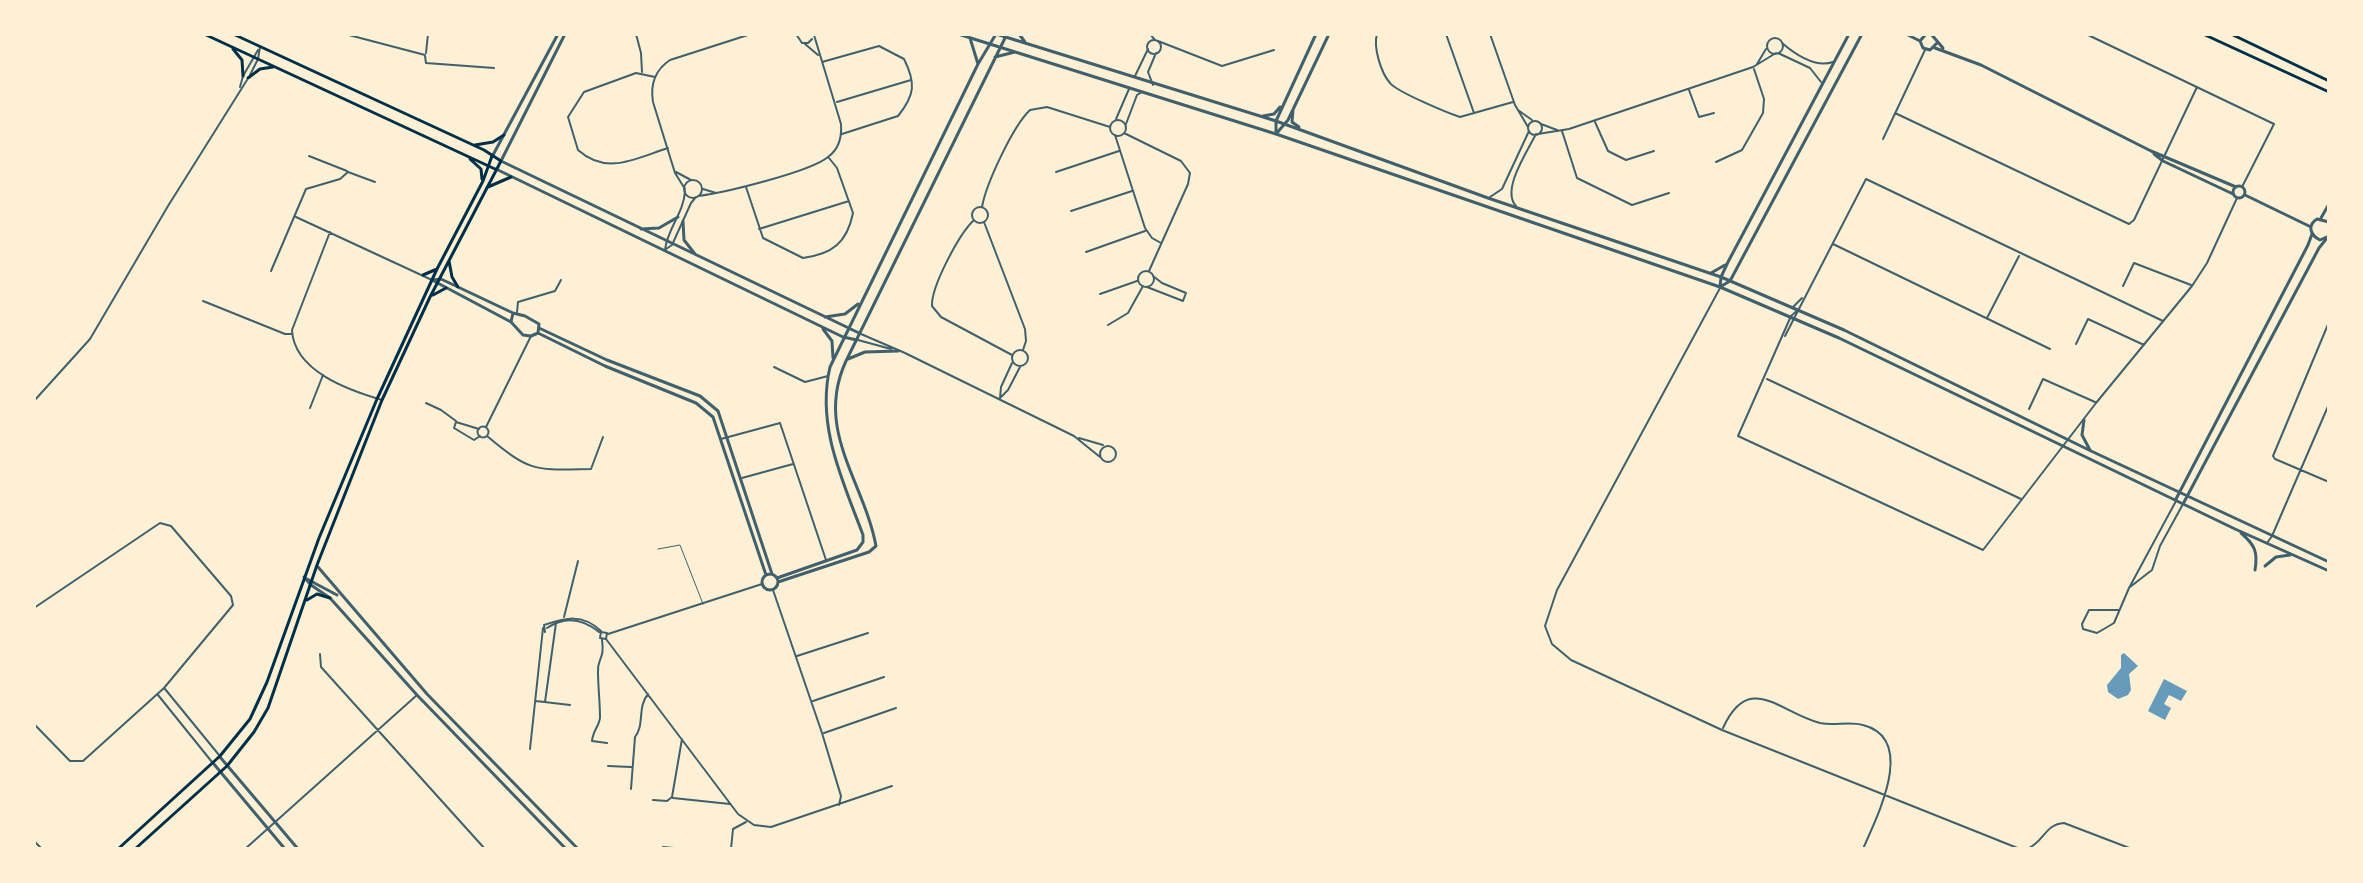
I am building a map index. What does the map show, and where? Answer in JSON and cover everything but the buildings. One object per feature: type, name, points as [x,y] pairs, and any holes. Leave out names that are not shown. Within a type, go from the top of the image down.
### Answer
[{"type":"main road","points":[[204,34],[496,169]]},
{"type":"main road","points":[[135,849],[227,766],[252,735],[268,708],[317,565],[382,400],[430,297],[501,161],[473,145],[233,34]]},
{"type":"main road","points":[[2203,34],[2329,92]]},
{"type":"main road","points":[[2231,34],[2329,81]]},
{"type":"main road","points":[[230,46],[242,60],[246,77],[274,66]]},
{"type":"main road","points":[[473,145],[493,142],[504,135]]},
{"type":"main road","points":[[118,849],[220,756],[241,732],[255,709],[304,577],[377,399],[493,155]]},
{"type":"main road","points":[[468,156],[481,169],[483,181]]},
{"type":"main road","points":[[485,190],[511,177]]},
{"type":"main road","points":[[449,261],[458,287]]},
{"type":"main road","points":[[423,275],[437,269]]},
{"type":"main road","points":[[430,297],[446,288]]},
{"type":"main road","points":[[304,603],[317,594],[330,598]]},
{"type":"street","points":[[345,34],[425,55]]},
{"type":"street","points":[[428,34],[426,63],[494,68]]},
{"type":"street","points":[[493,155],[558,34]]},
{"type":"street","points":[[565,34],[501,161],[1074,436],[1107,446],[1114,450],[1114,458],[1107,462],[1074,436]]},
{"type":"street","points":[[636,34],[641,50],[642,73]]},
{"type":"street","points":[[722,34],[725,42]]},
{"type":"street","points":[[751,34],[670,60],[662,65],[655,77],[652,96],[674,169],[690,197],[721,193],[816,164],[837,148],[841,134],[835,103],[814,34]]},
{"type":"street","points":[[805,43],[811,41],[814,34]]},
{"type":"street","points":[[958,34],[1276,134],[1720,287],[1793,317],[2329,571]]},
{"type":"street","points":[[839,805],[841,796],[822,733],[773,590],[778,580],[860,547],[863,535],[829,435],[825,408],[828,376],[860,302],[978,64],[996,34],[1153,85],[1262,116],[1486,197],[1711,273],[1793,307],[2329,562]]},
{"type":"street","points":[[1019,34],[1028,45]]},
{"type":"street","points":[[1129,77],[1139,72],[1149,34]]},
{"type":"street","points":[[1149,34],[1157,41],[1222,66],[1274,50]]},
{"type":"street","points":[[1276,134],[1276,121],[1316,34]]},
{"type":"street","points":[[1276,134],[1285,124],[1329,34]]},
{"type":"street","points":[[1377,34],[1376,46],[1387,80],[1392,85],[1456,116],[1514,104]]},
{"type":"street","points":[[1446,34],[1474,114]]},
{"type":"street","points":[[1490,34],[1514,104],[1529,129],[1537,134],[1562,131],[1595,121],[1753,67],[1782,49],[1782,42],[1776,34],[1763,57],[1753,67]]},
{"type":"street","points":[[1849,34],[1728,262],[1720,287],[1557,590],[1545,626],[1552,644],[1571,660],[1722,730],[2020,849]]},
{"type":"street","points":[[1720,287],[1730,281],[1862,34]]},
{"type":"street","points":[[1883,139],[1925,50],[1922,36],[1906,34]]},
{"type":"street","points":[[1933,34],[1936,46]]},
{"type":"street","points":[[2086,34],[2274,124],[2239,187],[2207,263],[2192,286],[2164,321],[2096,403],[1983,550],[1738,436],[1793,317],[1866,179],[2164,321]]},
{"type":"street","points":[[796,35],[813,48],[822,61]]},
{"type":"street","points":[[778,580],[872,551],[876,546],[838,434],[835,407],[842,369],[1006,36]]},
{"type":"street","points":[[970,38],[978,64]]},
{"type":"street","points":[[1770,40],[1775,38],[1814,63],[1824,65],[1834,62]]},
{"type":"street","points":[[1148,47],[1157,41]]},
{"type":"street","points":[[1153,85],[1148,72],[1159,51],[1157,41]]},
{"type":"street","points":[[246,77],[260,46]]},
{"type":"street","points":[[34,401],[90,339],[258,59],[260,46]]},
{"type":"street","points":[[822,61],[878,46],[903,58],[912,79],[913,90],[899,115],[841,134]]},
{"type":"street","points":[[1767,46],[1769,51],[1810,68],[1818,75],[1821,86]]},
{"type":"street","points":[[1925,50],[1936,46],[1981,65],[2151,151],[2239,187],[2245,195],[2311,227]]},
{"type":"street","points":[[1148,47],[1151,52],[1174,47]]},
{"type":"street","points":[[995,57],[1015,52]]},
{"type":"street","points":[[1716,162],[1743,149],[1763,113],[1764,99],[1753,67]]},
{"type":"street","points":[[655,77],[642,73],[593,87],[584,92],[569,116],[575,144],[584,155],[608,165],[668,148]]},
{"type":"street","points":[[835,103],[912,79]]},
{"type":"street","points":[[1110,127],[1130,93],[1126,86]]},
{"type":"street","points":[[1895,113],[2129,224],[2134,220],[2166,156],[2197,87]]},
{"type":"street","points":[[1689,89],[1699,117],[1714,113]]},
{"type":"street","points":[[1124,133],[1136,97],[1144,92]]},
{"type":"street","points":[[1514,104],[1534,121],[1562,131]]},
{"type":"street","points":[[1262,116],[1274,114],[1283,105]]},
{"type":"street","points":[[982,207],[989,182],[1019,123],[1030,110],[1047,107],[1110,127],[1146,230],[1162,244]]},
{"type":"street","points":[[1293,108],[1292,122],[1302,130]]},
{"type":"street","points":[[1116,120],[1126,126]]},
{"type":"street","points":[[1486,197],[1496,195],[1501,190],[1534,121]]},
{"type":"street","points":[[1595,121],[1608,151],[1626,160],[1654,151]]},
{"type":"street","points":[[1521,209],[1511,199],[1511,187],[1542,129],[1541,124]]},
{"type":"street","points":[[1562,131],[1574,173],[1580,180],[1633,205],[1669,193]]},
{"type":"street","points":[[1115,135],[1124,133],[1181,161],[1189,169],[1188,184],[1149,271]]},
{"type":"street","points":[[1056,172],[1120,151]]},
{"type":"street","points":[[2151,151],[2163,161],[2241,199],[2245,195]]},
{"type":"street","points":[[309,156],[375,182]]},
{"type":"street","points":[[745,186],[759,229],[767,241],[800,257],[834,249],[853,219],[850,201],[837,168],[828,157]]},
{"type":"street","points":[[496,169],[843,337],[905,353]]},
{"type":"street","points":[[674,169],[709,192],[721,193]]},
{"type":"street","points":[[271,271],[306,189],[340,179],[348,172]]},
{"type":"street","points":[[665,250],[684,204],[687,184],[692,180]]},
{"type":"street","points":[[665,250],[672,245],[701,192],[701,186]]},
{"type":"street","points":[[1071,211],[1133,190]]},
{"type":"street","points":[[759,229],[850,201]]},
{"type":"street","points":[[2119,610],[2089,610],[2082,624],[2083,629],[2097,633],[2114,623],[2129,588],[2308,245],[2314,221],[2321,218],[2329,204]]},
{"type":"street","points":[[982,207],[973,211],[974,220],[963,232],[935,288],[932,306],[941,317],[1012,355]]},
{"type":"street","points":[[982,207],[988,213],[984,222],[1026,332],[1023,350]]},
{"type":"street","points":[[295,217],[423,275],[511,322],[523,335],[527,347]]},
{"type":"street","points":[[638,229],[659,228],[678,217]]},
{"type":"street","points":[[2321,218],[2329,222]]},
{"type":"street","points":[[974,220],[984,222]]},
{"type":"street","points":[[683,221],[686,244],[701,259]]},
{"type":"street","points":[[1086,252],[1146,230]]},
{"type":"street","points":[[330,232],[292,334],[298,354],[306,364],[323,374],[382,400]]},
{"type":"street","points":[[2312,234],[2320,240],[2328,237]]},
{"type":"street","points":[[2129,588],[2148,576],[2191,488],[2319,248],[2328,237]]},
{"type":"street","points":[[1832,243],[2050,349]]},
{"type":"street","points":[[1986,319],[2020,254]]},
{"type":"street","points":[[1711,273],[1728,262]]},
{"type":"street","points":[[2123,286],[2134,263],[2192,286]]},
{"type":"street","points":[[1138,281],[1183,301],[1186,293],[1162,283],[1149,271]]},
{"type":"street","points":[[1138,281],[1140,273],[1149,271]]},
{"type":"street","points":[[1108,325],[1128,313],[1145,286],[1153,283],[1153,276]]},
{"type":"street","points":[[432,280],[441,279],[506,311],[534,320],[539,330],[605,366],[696,403],[713,417],[766,575],[762,584],[608,634],[583,622],[565,620],[545,629]]},
{"type":"street","points":[[506,311],[518,302],[555,291],[561,280]]},
{"type":"street","points":[[1100,294],[1138,281]]},
{"type":"street","points":[[1793,307],[1805,294]]},
{"type":"street","points":[[203,301],[285,334],[292,334]]},
{"type":"street","points":[[511,322],[518,302]]},
{"type":"street","points":[[821,316],[845,314],[860,302]]},
{"type":"street","points":[[2076,344],[2088,319],[2144,345]]},
{"type":"street","points":[[2329,322],[2273,456],[2329,482]]},
{"type":"street","points":[[817,324],[831,339],[833,361]]},
{"type":"street","points":[[426,403],[456,422],[479,429],[486,427],[531,336],[539,330]]},
{"type":"street","points":[[539,330],[700,396],[718,411],[772,574],[778,580]]},
{"type":"street","points":[[523,335],[531,336]]},
{"type":"street","points":[[1012,355],[1017,350],[1023,350]]},
{"type":"street","points":[[1000,399],[1028,358],[1023,350]]},
{"type":"street","points":[[842,369],[848,359],[858,354],[898,351]]},
{"type":"street","points":[[1000,399],[1001,387],[1013,362],[1012,355]]},
{"type":"street","points":[[1013,362],[1022,365]]},
{"type":"street","points":[[774,367],[805,382],[828,376]]},
{"type":"street","points":[[310,408],[323,374]]},
{"type":"street","points":[[1764,378],[2022,500]]},
{"type":"street","points":[[2029,409],[2043,379],[2096,403]]},
{"type":"street","points":[[2266,543],[2272,536],[2329,404]]},
{"type":"street","points":[[2084,420],[2082,435],[2091,451]]},
{"type":"street","points":[[456,422],[454,428],[462,435],[474,440],[487,436],[526,466],[543,470],[591,469],[603,437]]},
{"type":"street","points":[[721,440],[780,423],[826,561]]},
{"type":"street","points":[[486,427],[489,431],[487,436]]},
{"type":"street","points":[[479,429],[480,436]]},
{"type":"street","points":[[2209,437],[2217,441]]},
{"type":"street","points":[[1100,457],[1101,449],[1107,446]]},
{"type":"street","points":[[741,478],[793,464]]},
{"type":"street","points":[[2171,489],[2183,485]]},
{"type":"street","points":[[2191,488],[2190,494],[2195,500]]},
{"type":"street","points":[[34,608],[160,523],[171,526],[231,596],[233,605],[164,688],[88,758],[74,762],[34,724]]},
{"type":"street","points":[[2235,529],[2255,548],[2255,570]]},
{"type":"street","points":[[2272,536],[2272,546]]},
{"type":"street","points":[[2265,566],[2276,557],[2291,555]]},
{"type":"street","points":[[563,618],[578,561]]},
{"type":"street","points":[[317,565],[427,694],[578,849]]},
{"type":"street","points":[[2141,570],[2143,575],[2148,576]]},
{"type":"street","points":[[766,575],[772,574]]},
{"type":"street","points":[[304,577],[330,598],[417,695],[566,849]]},
{"type":"street","points":[[312,583],[328,587],[344,599]]},
{"type":"street","points":[[762,584],[773,590]]},
{"type":"street","points":[[530,749],[544,625],[563,618],[588,621],[601,632],[604,654],[598,667],[601,681],[600,715],[599,723],[593,729],[592,741],[607,743]]},
{"type":"street","points":[[545,702],[556,623]]},
{"type":"street","points":[[796,656],[868,633]]},
{"type":"street","points":[[606,639],[608,634]]},
{"type":"street","points":[[601,639],[606,639]]},
{"type":"street","points":[[606,639],[747,822],[771,827],[892,786]]},
{"type":"street","points":[[320,654],[321,667],[485,849]]},
{"type":"street","points":[[812,701],[884,677]]},
{"type":"street","points":[[164,688],[298,849]]},
{"type":"street","points":[[631,789],[635,737],[640,730],[641,707],[649,693]]},
{"type":"street","points":[[157,694],[285,849]]},
{"type":"street","points":[[245,849],[417,695]]},
{"type":"street","points":[[1722,730],[1730,713],[1743,700],[1754,697],[1766,699],[1823,724],[1865,725],[1877,731],[1890,752],[1889,786],[1863,849]]},
{"type":"street","points":[[535,701],[570,705]]},
{"type":"street","points":[[822,733],[896,708]]},
{"type":"street","points":[[653,800],[667,801],[672,797],[682,738]]},
{"type":"street","points":[[608,766],[632,767]]},
{"type":"street","points":[[672,797],[732,804]]},
{"type":"street","points":[[731,849],[733,829],[747,822]]},
{"type":"street","points":[[2027,849],[2037,844],[2055,823],[2064,823],[2132,849]]},
{"type":"street","points":[[34,841],[42,849]]},
{"type":"street","points":[[663,847],[685,849]]},
{"type":"lane","points":[[658,549],[680,545],[703,604]]},
{"type":"water","points":[[2124,653],[2138,666],[2129,674],[2131,690],[2128,695],[2118,699],[2108,692],[2107,685],[2121,668],[2121,655]]},
{"type":"water","points":[[2164,679],[2187,691],[2181,701],[2169,695],[2164,704],[2171,708],[2165,720],[2148,711]]}]
